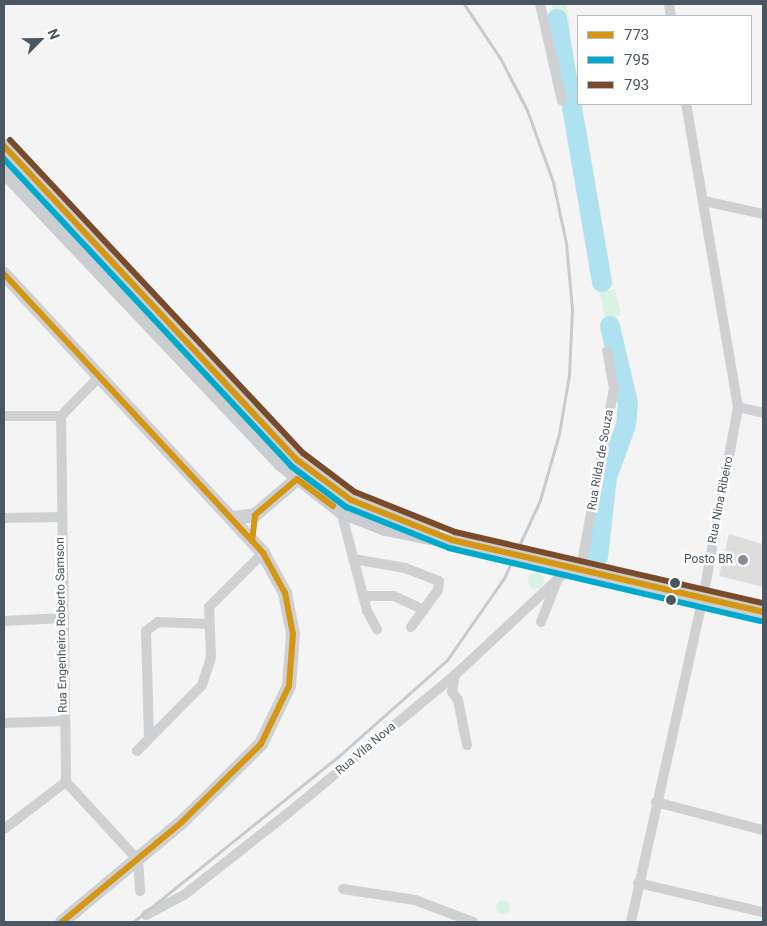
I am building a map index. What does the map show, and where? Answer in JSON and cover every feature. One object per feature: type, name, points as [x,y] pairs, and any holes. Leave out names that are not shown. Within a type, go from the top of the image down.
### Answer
[{"type":"main road","points":[[4,146],[297,460],[351,500],[452,540]]},
{"type":"main road","points":[[4,171],[297,479],[341,511],[385,528],[452,540],[608,574],[763,612]]},
{"type":"main road","points":[[4,274],[263,553],[278,577],[291,616],[294,660],[284,703],[261,744],[240,769],[138,860],[62,922]]},
{"type":"main road","points":[[232,518],[255,515],[297,479],[297,460]]},
{"type":"main road","points":[[252,541],[255,515]]},
{"type":"street","points":[[540,4],[562,101]]},
{"type":"street","name":"Rua Nina Ribeiro","points":[[631,922],[656,802],[703,598],[738,407],[686,105]]},
{"type":"street","points":[[704,201],[763,214]]},
{"type":"street","name":"Rua Rilda de Souza","points":[[580,568],[614,389],[607,351]]},
{"type":"street","points":[[4,416],[61,416],[99,377]]},
{"type":"street","points":[[738,407],[763,413]]},
{"type":"street","name":"Rua Engenheiro Roberto Samson","points":[[61,416],[60,516],[66,782]]},
{"type":"street","points":[[341,511],[363,596],[378,629]]},
{"type":"street","points":[[4,518],[60,516]]},
{"type":"street","points":[[137,751],[202,685],[210,657],[209,624],[213,598],[263,553]]},
{"type":"street","points":[[353,559],[405,568],[439,581],[438,590],[412,627]]},
{"type":"street","name":"Rua Vila Nova","points":[[146,915],[184,895],[455,675],[557,580],[580,568]]},
{"type":"street","points":[[541,622],[557,580]]},
{"type":"street","points":[[363,596],[394,596],[424,610]]},
{"type":"street","points":[[4,620],[62,618]]},
{"type":"street","points":[[149,738],[146,630],[158,622],[209,624]]},
{"type":"street","points":[[455,675],[452,692],[458,700],[467,745]]},
{"type":"street","points":[[4,723],[64,721]]},
{"type":"street","points":[[5,827],[66,782],[138,860],[140,891]]},
{"type":"street","points":[[656,802],[763,830]]},
{"type":"street","points":[[638,883],[763,912]]},
{"type":"street","points":[[342,890],[415,900],[473,922]]},
{"type":"green space","points":[[551,4],[566,4],[571,31],[563,32]]},
{"type":"green space","points":[[615,289],[621,315],[605,319],[599,293]]},
{"type":"green space","points":[[536,573],[544,581],[536,589],[528,581]]},
{"type":"green space","points":[[503,900],[508,902],[510,907],[508,912],[503,914],[498,912],[496,907],[498,902]]},
{"type":"building","name":"Posto BR","points":[[729,534],[763,544],[763,587],[719,576]]},
{"type":"waterway","points":[[557,19],[602,282]]},
{"type":"waterway","points":[[598,557],[607,477],[626,425],[628,403],[610,326]]},
{"type":"railway","points":[[133,922],[340,755],[447,660],[504,578],[540,500],[559,434],[569,375],[572,309],[566,243],[553,182],[527,110],[500,58],[464,4]]},
{"type":"transit line","name":"793","points":[[10,140],[303,453],[355,492],[455,532],[763,603]]},
{"type":"transit line","name":"773","points":[[4,146],[297,460],[351,500],[452,540],[763,612]]},
{"type":"transit line","name":"795","points":[[4,159],[291,466],[346,507],[449,548],[761,621]]},
{"type":"transit line","name":"773","points":[[4,274],[263,553],[285,593],[293,634],[289,686],[261,744],[182,822],[62,922]]},
{"type":"transit line","name":"773","points":[[252,541],[255,515],[297,479],[333,506]]},
{"type":"place","name":"Posto BR","points":[[743,560]]}]
